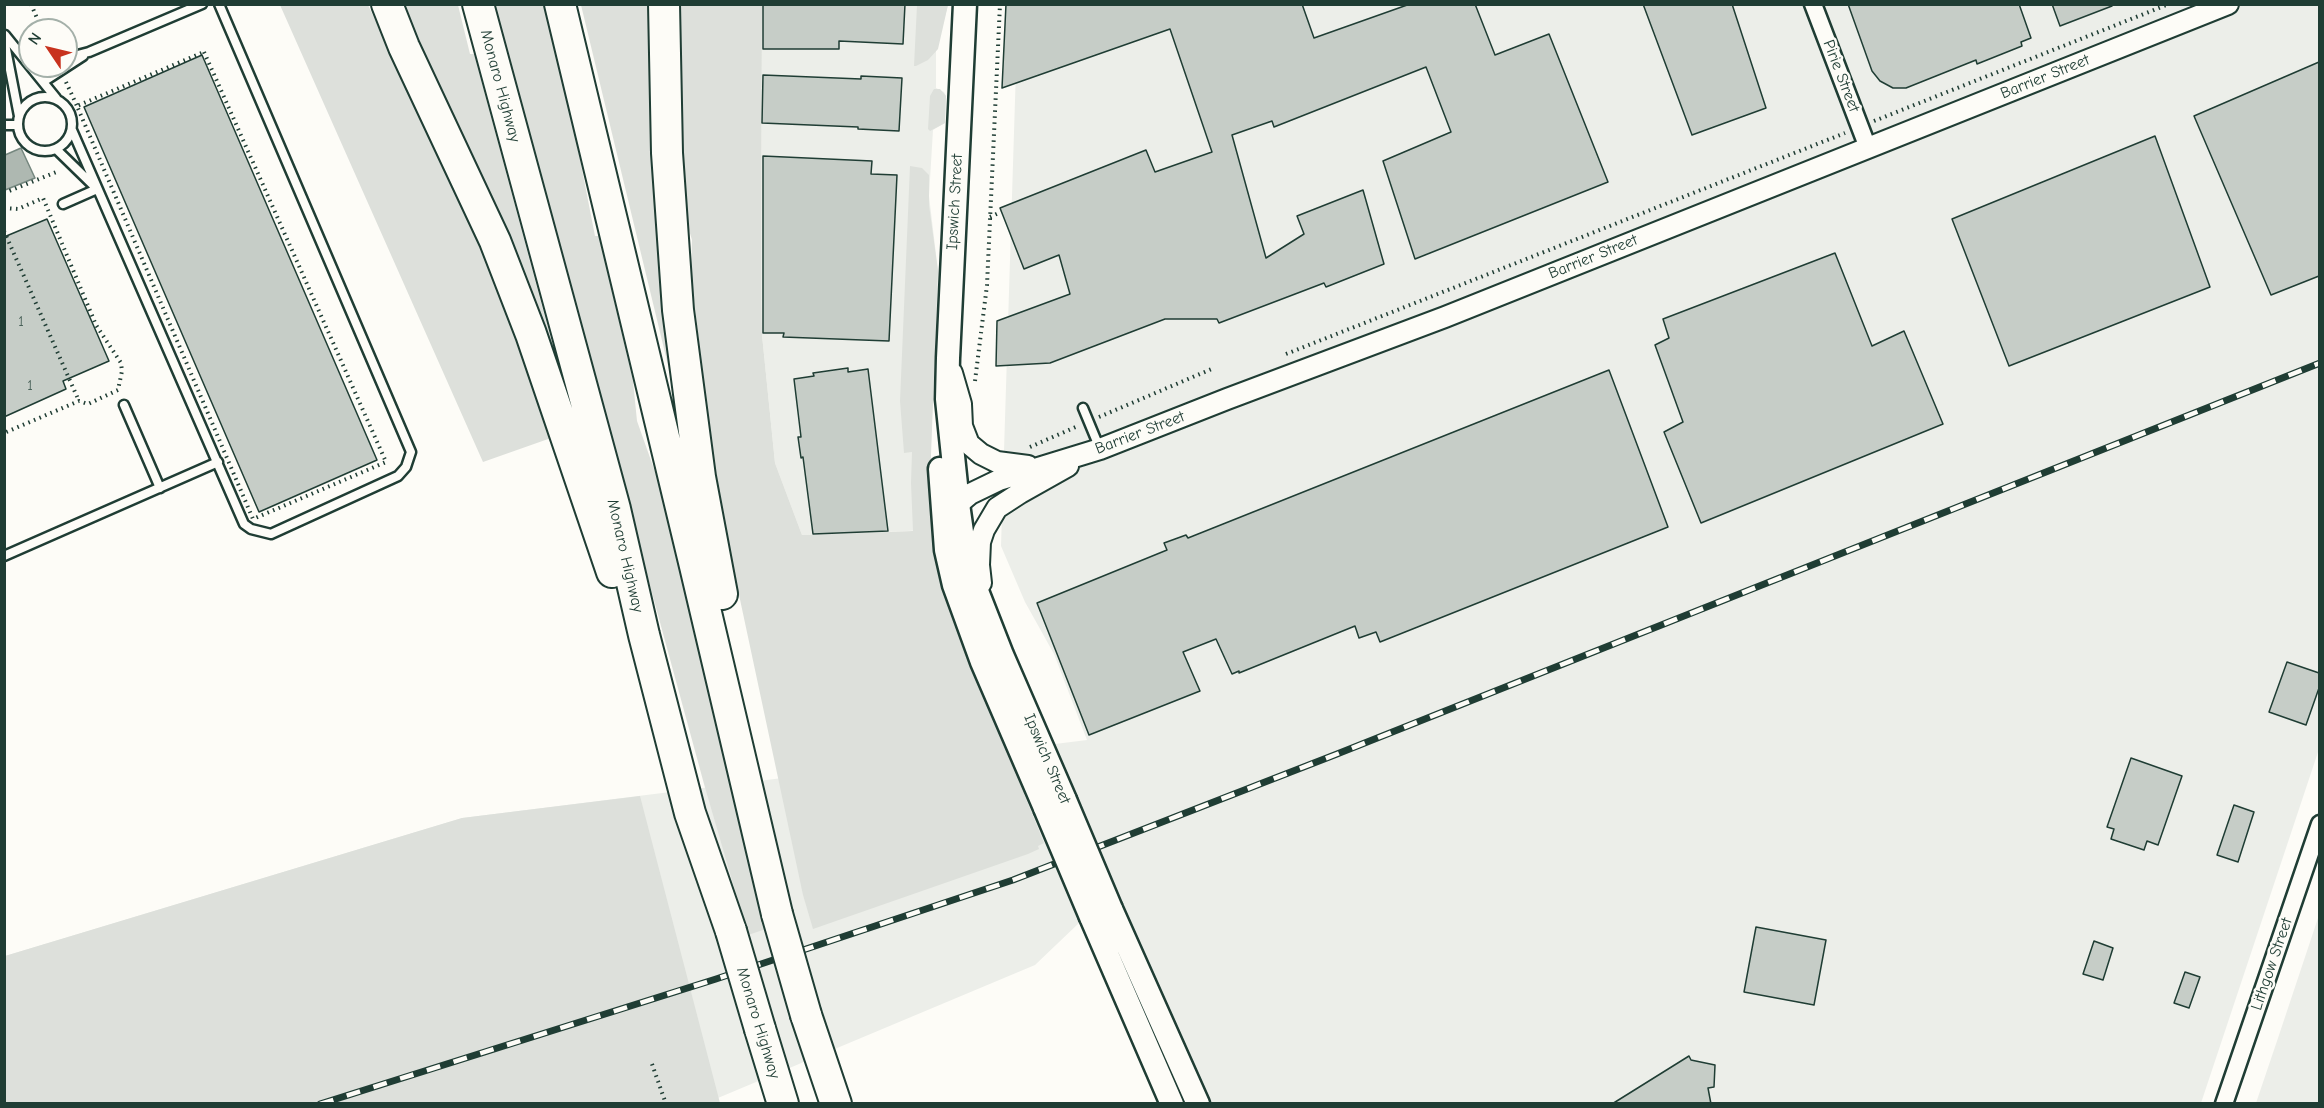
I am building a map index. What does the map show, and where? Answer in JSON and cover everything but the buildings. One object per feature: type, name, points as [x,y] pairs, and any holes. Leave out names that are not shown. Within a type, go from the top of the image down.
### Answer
[{"type":"highway","points":[[387,4],[404,47],[495,241],[531,334],[628,617],[644,635]]},
{"type":"highway","name":"Monaro Highway","points":[[478,4],[615,509],[644,635],[690,813],[730,931],[783,1104]]},
{"type":"highway","points":[[560,4],[777,914],[806,1015],[836,1104]]},
{"type":"highway","points":[[664,4],[669,185],[678,310],[686,381],[715,559],[780,858],[777,914]]},
{"type":"main road","name":"Ipswich Street","points":[[965,4],[947,399],[940,471],[946,550],[954,585],[970,632],[1055,804]]},
{"type":"main road","name":"Ipswich Street","points":[[947,399],[957,504],[969,564],[1055,804],[1101,913],[1172,1104]]},
{"type":"main road","points":[[946,550],[950,518],[957,504]]},
{"type":"main road","name":"Ipswich Street","points":[[1101,913],[1198,1104]]},
{"type":"street","name":"Pirie Street","points":[[1814,4],[1868,148]]},
{"type":"street","name":"Barrier Street","points":[[957,504],[986,485],[1040,466],[1100,449],[1445,316],[2228,4]]},
{"type":"street","points":[[948,358],[961,405],[962,426],[969,444],[981,454],[997,462],[1016,466],[1040,466]]},
{"type":"street","points":[[990,625],[979,565],[980,542],[990,519],[1006,501],[1100,449]]},
{"type":"street","name":"Lithgow Street","points":[[2224,1104],[2319,824]]},
{"type":"lane","points":[[78,55],[202,4]]},
{"type":"lane","points":[[72,130],[244,524],[251,529],[271,534],[387,482],[406,467],[411,452],[219,4]]},
{"type":"lane","points":[[4,34],[18,51]]},
{"type":"lane","points":[[4,39],[20,134],[31,147],[47,151],[63,145],[72,130],[73,121],[70,112],[40,78]]},
{"type":"lane","points":[[78,59],[89,52]]},
{"type":"lane","points":[[43,82],[49,78]]},
{"type":"lane","points":[[4,124],[18,121],[30,101],[48,96],[57,99]]},
{"type":"lane","points":[[56,149],[97,189]]},
{"type":"lane","points":[[63,204],[97,189]]},
{"type":"lane","points":[[124,405],[160,488]]},
{"type":"lane","points":[[1083,408],[1100,449]]},
{"type":"lane","points":[[4,556],[218,462]]},
{"type":"path","points":[[31,4],[37,18]]},
{"type":"path","points":[[974,385],[987,285],[1000,4]]},
{"type":"path","points":[[1286,354],[2169,4]]},
{"type":"path","points":[[65,78],[253,519],[386,462],[204,52],[77,106]]},
{"type":"path","points":[[5,191],[72,165]]},
{"type":"path","points":[[4,208],[18,209],[43,198],[96,325],[121,363],[122,371],[118,390],[88,404],[79,401],[4,434]]},
{"type":"path","points":[[990,217],[1001,212]]},
{"type":"path","points":[[4,231],[79,401]]},
{"type":"path","points":[[1021,446],[1030,447],[1214,368]]},
{"type":"path","points":[[652,1064],[666,1104]]},
{"type":"shaded area","points":[[280,5],[368,5],[469,214],[504,298],[551,438],[483,462]]},
{"type":"shaded area","points":[[401,5],[458,5],[470,54],[474,54],[568,402]]},
{"type":"shaded area","points":[[492,5],[546,5],[570,108],[595,236],[599,236],[633,381],[637,421],[659,483],[766,929],[748,935],[704,784]]},
{"type":"shaded area","points":[[581,5],[656,5],[676,383],[672,382]]},
{"type":"shaded area","points":[[680,5],[762,5],[762,335],[775,463],[802,535],[913,531],[912,452],[904,453],[900,401],[910,166],[922,168],[929,175],[929,205],[938,271],[930,481],[936,552],[952,618],[1027,793],[1024,794],[1044,843],[1038,846],[1039,849],[1028,854],[813,929],[803,895],[735,576],[712,454],[691,274],[692,240],[683,210],[678,55]]},
{"type":"shaded area","points":[[762,5],[948,5],[936,51],[936,88],[944,92],[946,96],[945,123],[933,130],[929,196],[938,271],[930,470],[933,530],[802,535],[775,463],[762,335]]},
{"type":"shaded area","points":[[917,5],[948,5],[938,49],[928,60],[914,66]]},
{"type":"shaded area","points":[[1018,5],[2319,5],[2319,749],[2201,1103],[1206,1103],[1091,917],[1079,923],[1035,965],[706,1103],[5,1104],[5,956],[462,818],[1087,740],[1054,654],[1025,602],[1001,546]]},
{"type":"shaded area","points":[[934,89],[940,89],[946,96],[945,123],[930,131],[928,129],[930,96]]},
{"type":"shaded area","points":[[21,148],[35,178],[5,190],[5,155]]},
{"type":"shaded area","points":[[640,796],[720,1103],[5,1103],[5,956],[462,818]]},
{"type":"shaded area","points":[[2319,915],[2319,1103],[2256,1103],[2276,1044]]},
{"type":"railway","points":[[320,1104],[716,979],[1013,880],[1337,754],[2320,363]]}]
